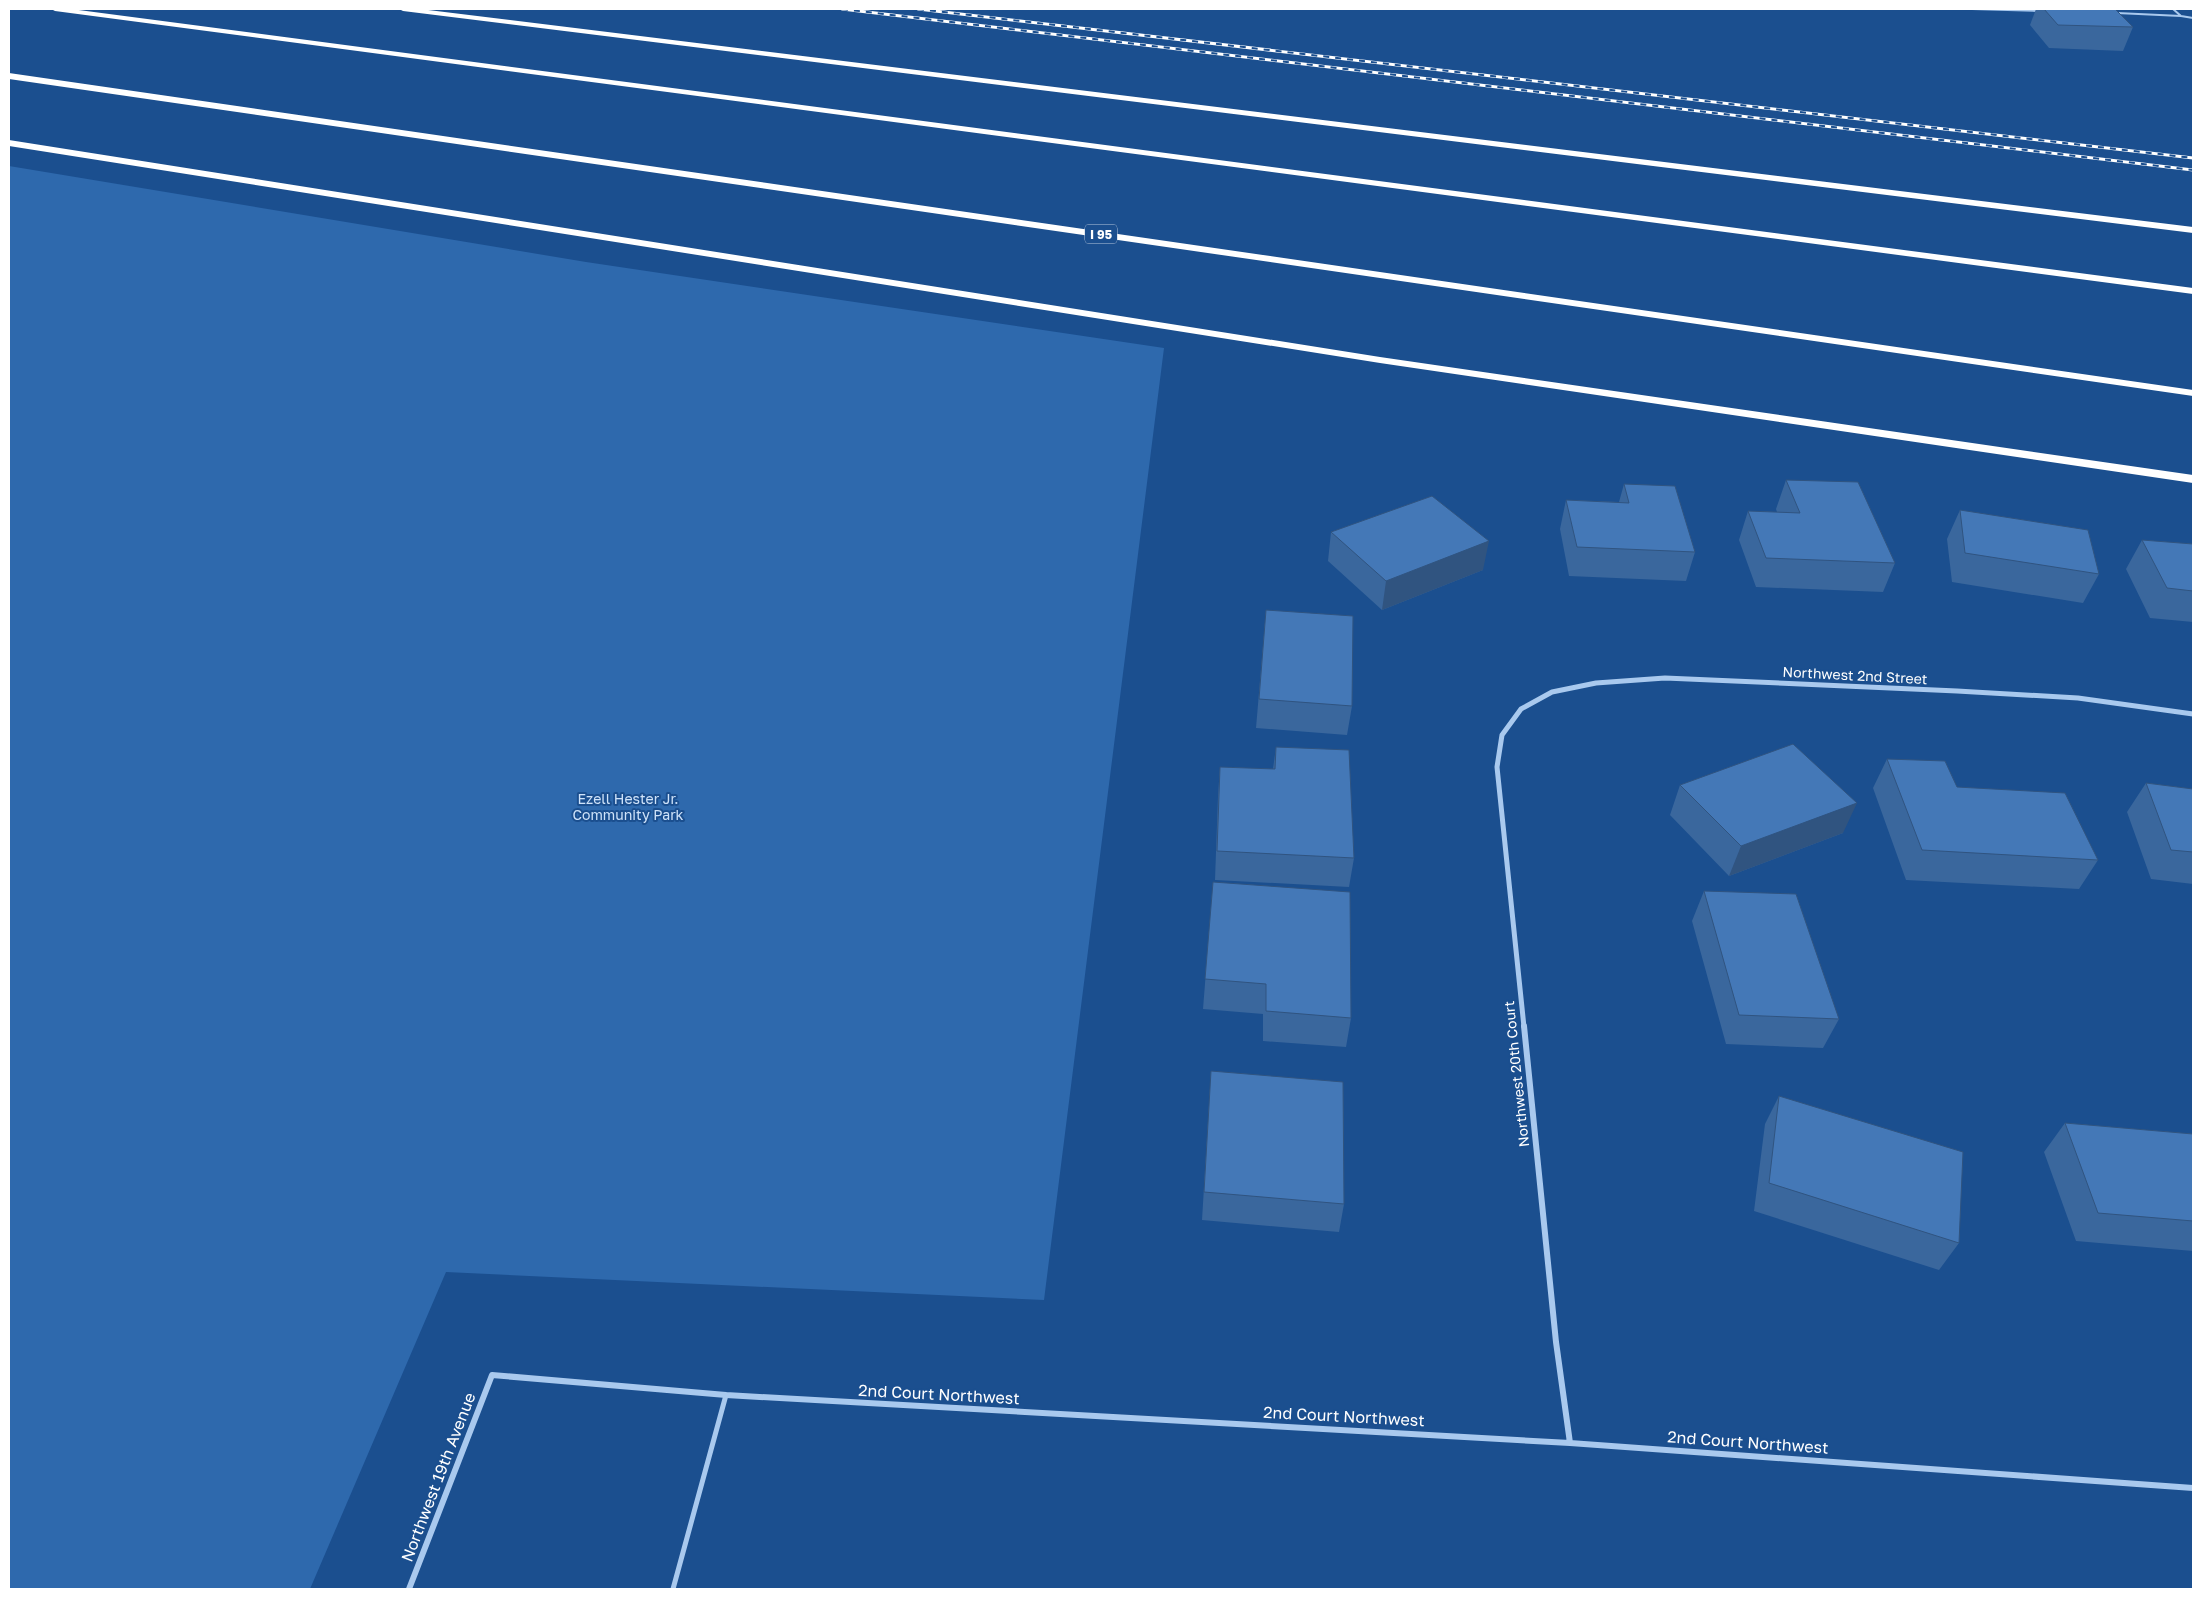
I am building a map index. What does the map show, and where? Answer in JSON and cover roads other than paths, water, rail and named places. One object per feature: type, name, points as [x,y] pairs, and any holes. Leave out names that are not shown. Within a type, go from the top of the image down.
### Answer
[{"type":"highway","points":[[56,9],[2193,291]]},
{"type":"highway","points":[[403,9],[2193,230]]},
{"type":"highway","name":"I 95","points":[[9,76],[2193,393]]},
{"type":"highway","points":[[9,143],[353,199],[1370,358],[2193,479]]},
{"type":"street","name":"Northwest 2nd Street","points":[[1521,710],[1552,692],[1596,683],[1665,678],[2078,698],[2193,714]]},
{"type":"street","name":"Northwest 20th Court","points":[[1521,710],[1502,735],[1497,767],[1556,1342],[1570,1443]]},
{"type":"street","name":"2nd Court Northwest","points":[[492,1375],[726,1396],[1570,1443],[2193,1488]]},
{"type":"street","name":"Northwest 19th Avenue","points":[[410,1589],[492,1375]]},
{"type":"lane","points":[[1972,9],[2046,11]]},
{"type":"lane","points":[[2173,9],[2180,16]]},
{"type":"lane","points":[[2113,13],[2193,18]]},
{"type":"lane","points":[[673,1589],[726,1396]]},
{"type":"railway","points":[[842,9],[2193,170]]},
{"type":"railway","points":[[918,9],[2193,158]]},
{"type":"park label","name":"Ezell Hester Jr. Community Park","points":[[628,806]]}]
